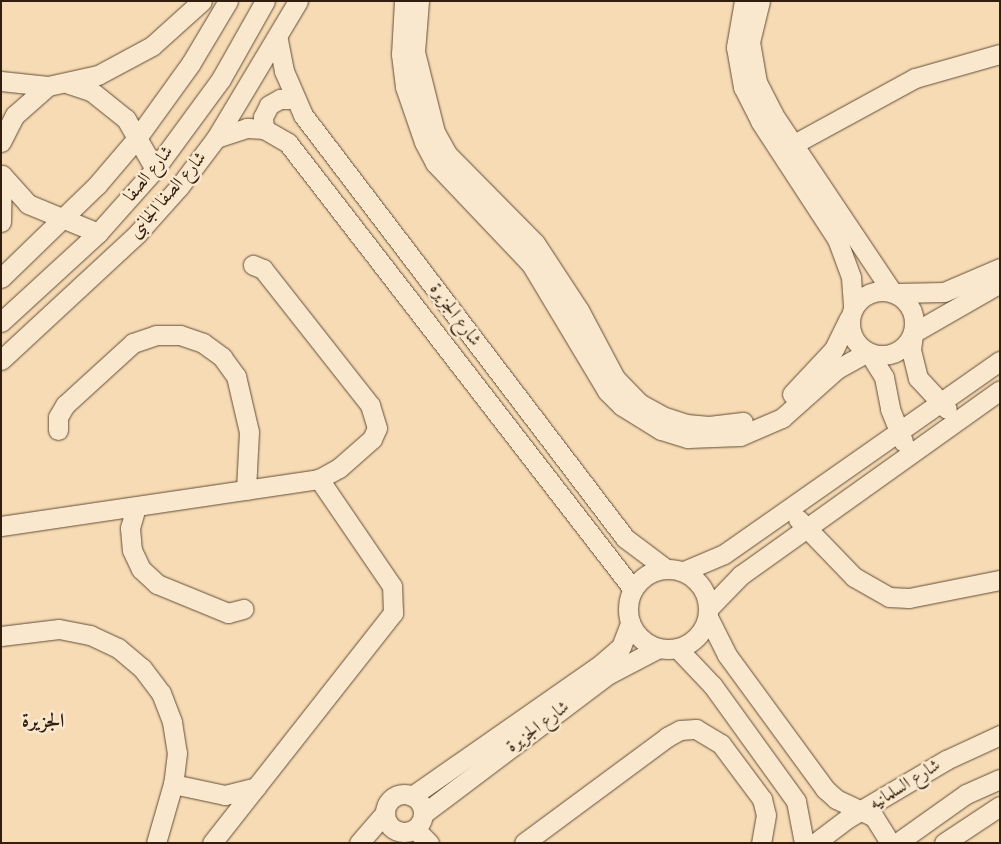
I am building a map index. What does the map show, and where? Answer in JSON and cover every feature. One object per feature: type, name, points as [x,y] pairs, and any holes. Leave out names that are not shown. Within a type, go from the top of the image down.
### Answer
[{"type":"street","points":[[1,81],[48,86],[70,84],[126,62],[152,46],[202,1]]},
{"type":"street","name":"شارع الصفا","points":[[2,275],[63,219],[137,138],[191,63],[228,1]]},
{"type":"street","name":"شارع الصفا","points":[[1,322],[98,233],[156,169],[221,80],[265,1]]},
{"type":"street","name":"شارع الصفا الجانبى","points":[[1,360],[137,234],[216,138],[278,40],[298,1]]},
{"type":"street","points":[[404,1],[400,54],[422,118],[448,154],[467,185],[532,264],[606,391],[627,410],[661,430],[688,438],[718,439],[760,430],[782,418],[844,363],[868,352],[894,353],[913,334],[1000,283]]},
{"type":"street","points":[[419,1],[415,52],[422,118]]},
{"type":"street","points":[[744,1],[745,28],[757,82],[794,144],[894,292],[912,310],[913,364],[918,378],[940,400],[956,421]]},
{"type":"street","points":[[760,1],[745,28],[737,57],[743,87],[760,121],[837,239],[851,277],[853,338],[868,352],[884,377],[897,432],[911,454]]},
{"type":"street","name":"شارع الجزيرة","points":[[278,40],[293,99],[625,538],[665,568]]},
{"type":"street","points":[[794,144],[915,78],[1000,54]]},
{"type":"street","points":[[70,84],[110,103],[137,138],[156,169]]},
{"type":"street","points":[[1,142],[15,115],[48,86]]},
{"type":"street","points":[[216,138],[239,129],[264,129],[263,116],[269,105],[280,99],[293,99]]},
{"type":"street","name":"شارع الجزيرة","points":[[264,129],[277,134],[299,155],[633,589]]},
{"type":"street","points":[[1,172],[1,222]]},
{"type":"street","points":[[2,175],[28,204],[98,233]]},
{"type":"street","points":[[467,185],[535,243],[628,393],[662,416],[709,426],[739,424],[767,413],[821,364],[840,339],[851,312],[865,294],[944,292],[1000,268]]},
{"type":"street","points":[[1,526],[136,508],[319,479],[340,468],[372,439],[376,416],[263,270],[253,264]]},
{"type":"street","points":[[1,322],[20,341]]},
{"type":"street","points":[[58,430],[58,417],[65,405],[133,343],[156,335],[180,335],[216,352],[236,376],[249,432],[246,490]]},
{"type":"street","points":[[462,367],[482,351]]},
{"type":"street","points":[[684,572],[724,554],[940,400],[1000,361]]},
{"type":"street","points":[[668,648],[697,637],[709,613],[741,575],[805,527],[1000,390]]},
{"type":"street","points":[[212,843],[393,614],[392,586],[319,479]]},
{"type":"street","points":[[136,508],[130,528],[132,550],[141,569],[156,584],[228,614],[243,609]]},
{"type":"street","points":[[789,508],[854,577],[889,597],[910,598],[1000,580]]},
{"type":"street","points":[[804,843],[796,801],[713,686],[668,648],[637,635],[630,623],[628,606],[633,589],[641,579],[665,568],[684,572],[702,586],[709,613],[727,655],[825,789],[836,799],[864,810],[882,825],[890,843]]},
{"type":"street","points":[[1,623],[27,631]]},
{"type":"street","name":"شارع الجزيرة","points":[[412,796],[600,664],[620,648],[630,623]]},
{"type":"street","points":[[1,636],[27,631],[59,629],[90,635],[118,648],[142,668],[161,693],[172,722],[177,753],[173,784],[158,835],[147,843]]},
{"type":"street","name":"شارع الجزيرة","points":[[409,829],[609,674],[668,648]]},
{"type":"street","points":[[524,843],[667,737],[680,730],[696,729],[721,744],[762,799],[766,815],[761,843]]},
{"type":"street","name":"شارع السلمانيه","points":[[815,843],[832,828],[946,760],[1000,735]]},
{"type":"street","points":[[897,843],[966,794],[1000,779]]},
{"type":"street","points":[[173,784],[209,794],[225,795],[256,787]]},
{"type":"street","points":[[209,794],[217,804],[224,828]]},
{"type":"street","points":[[359,843],[385,813],[396,796],[412,796],[420,804],[409,829]]},
{"type":"street","points":[[944,843],[1000,806]]},
{"type":"street","points":[[385,813],[392,828],[409,829],[429,843]]},
{"type":"district","name":"الجزيرة","points":[[43,721]]}]
